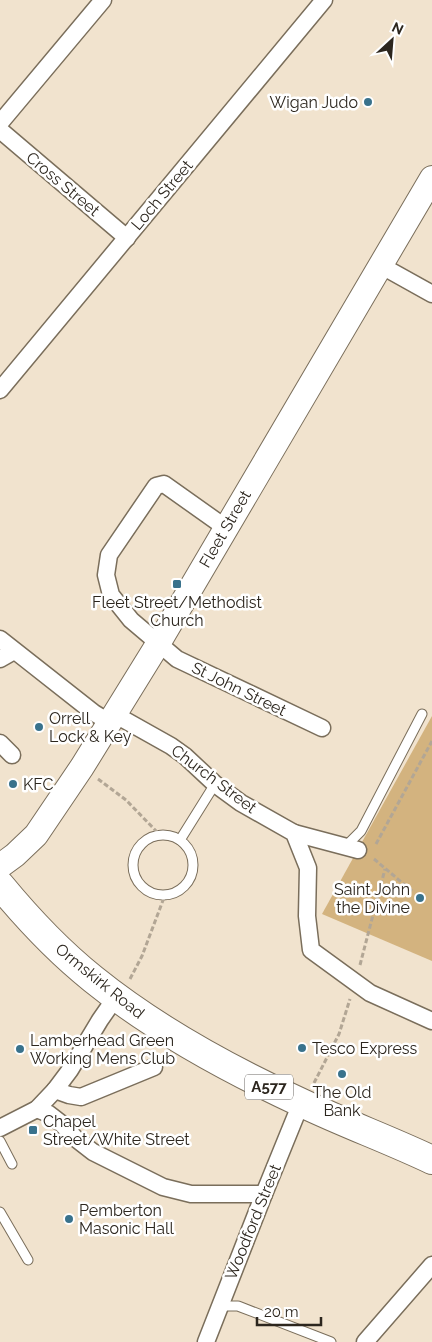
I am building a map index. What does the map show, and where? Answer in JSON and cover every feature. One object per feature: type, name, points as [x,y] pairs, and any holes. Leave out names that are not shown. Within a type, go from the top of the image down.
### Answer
[{"type":"highway","name":"Ormskirk Road","points":[[0,885],[18,907],[56,946],[91,978],[156,1024],[215,1060],[307,1095],[432,1160]]},
{"type":"street","points":[[0,124],[103,0]]},
{"type":"street","name":"Loch Street","points":[[0,390],[324,0]]},
{"type":"street","name":"Cross Street","points":[[0,130],[127,238]]},
{"type":"street","name":"Fleet Street","points":[[0,866],[15,855],[36,834],[82,767],[158,644],[432,178]]},
{"type":"street","points":[[380,265],[432,294]]},
{"type":"street","name":"St John Street","points":[[226,528],[164,484],[156,486],[109,555],[106,575],[111,595],[131,620],[177,659],[322,728]]},
{"type":"street","name":"Church Street","points":[[0,639],[7,655],[94,712],[112,718],[171,746],[185,756],[215,784],[241,803],[294,832],[362,850]]},
{"type":"street","points":[[0,743],[12,755]]},
{"type":"street","points":[[294,832],[308,868],[307,916],[311,950],[370,993],[432,1021]]},
{"type":"street","points":[[0,1128],[37,1108],[55,1090],[70,1070],[116,997]]},
{"type":"street","points":[[55,1090],[81,1097],[154,1067]]},
{"type":"street","name":"Woodford Street","points":[[206,1342],[264,1194],[307,1095]]},
{"type":"street","points":[[37,1108],[62,1124],[75,1138],[93,1152],[163,1186],[191,1194],[264,1194]]},
{"type":"street","points":[[363,1342],[432,1265]]},
{"type":"lane","points":[[362,850],[362,831],[422,714]]},
{"type":"lane","points":[[180,840],[215,784]]},
{"type":"lane","points":[[160,835],[171,836],[180,840],[187,847],[193,864],[192,873],[182,888],[174,893],[165,895],[150,892],[138,882],[133,862],[135,852],[142,844],[150,838],[160,835]]},
{"type":"lane","points":[[0,1141],[12,1164]]},
{"type":"lane","points":[[0,1212],[28,1260]]},
{"type":"lane","points":[[220,1306],[238,1306],[332,1342]]},
{"type":"path","points":[[412,891],[362,850],[432,741]]},
{"type":"path","points":[[82,767],[126,800],[160,835]]},
{"type":"path","points":[[307,1095],[339,1034],[365,950],[385,868]]},
{"type":"path","points":[[116,997],[129,981],[142,956],[165,895]]},
{"type":"shaded area","points":[[432,716],[432,961],[322,914]]},
{"type":"place","name":"Wigan Judo","points":[[368,102]]},
{"type":"place","name":"Fleet Street/Methodist Church","points":[[177,584]]},
{"type":"place","name":"Orrell Lock & Key","points":[[39,727]]},
{"type":"place","name":"KFC","points":[[13,784]]},
{"type":"place","name":"Saint John the Divine","points":[[420,898]]},
{"type":"place","name":"Tesco Express","points":[[302,1048]]},
{"type":"place","name":"Lamberhead Green Working Mens Club","points":[[20,1049]]},
{"type":"place","name":"The Old Bank","points":[[342,1074]]},
{"type":"place","name":"Chapel Street/White Street","points":[[33,1130]]},
{"type":"place","name":"Pemberton Masonic Hall","points":[[69,1219]]}]
